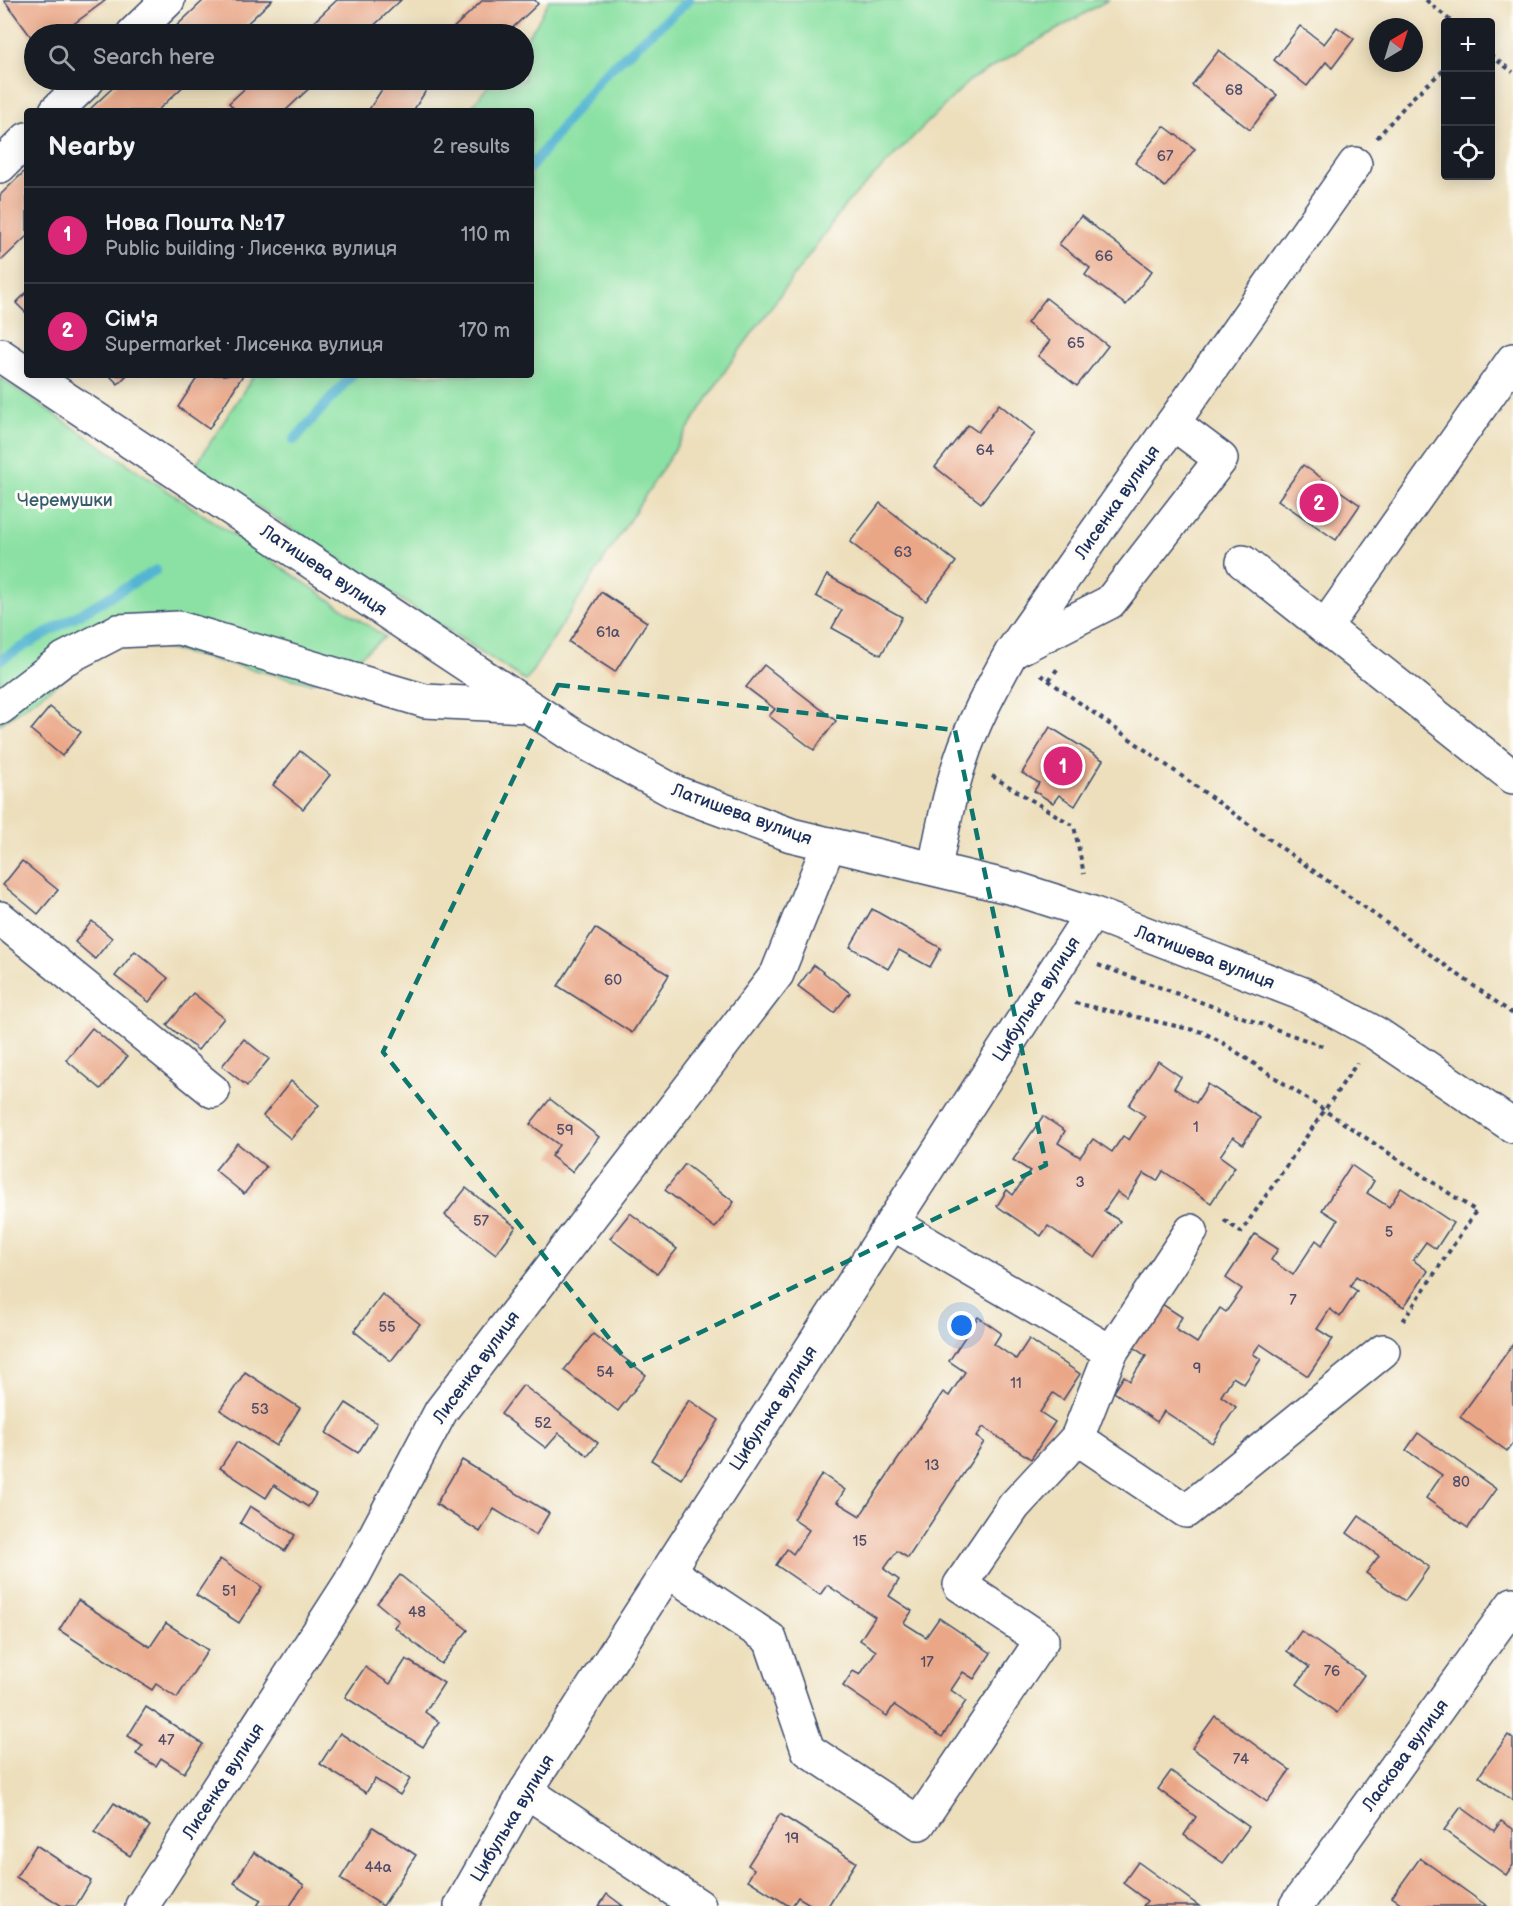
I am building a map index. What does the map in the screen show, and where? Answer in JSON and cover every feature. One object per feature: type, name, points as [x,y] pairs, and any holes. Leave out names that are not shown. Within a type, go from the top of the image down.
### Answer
[{"type":"street","points":[[143,24],[168,0]]},
{"type":"street","points":[[59,108],[78,90]]},
{"type":"street","points":[[0,166],[24,143]]},
{"type":"street","name":"Лисенка вулиця","points":[[935,868],[945,812],[961,757],[983,704],[1011,653],[1355,164]]},
{"type":"street","name":"Латишева вулиця","points":[[0,355],[24,371]]},
{"type":"street","points":[[1325,627],[1513,360]]},
{"type":"street","name":"Латишева вулиця","points":[[34,378],[575,737],[676,793],[791,835],[1017,889],[1092,913],[1303,994],[1377,1034],[1513,1126]]},
{"type":"street","points":[[1011,653],[1110,602],[1221,459],[1173,423]]},
{"type":"street","points":[[1243,562],[1513,777]]},
{"type":"street","points":[[0,708],[64,659],[118,631],[179,628],[425,701],[529,706]]},
{"type":"street","name":"Лисенка вулиця","points":[[142,1906],[350,1583],[441,1411],[777,974],[829,844]]},
{"type":"street","name":"Цибулька вулиця","points":[[461,1906],[526,1791],[1092,913]]},
{"type":"street","points":[[0,918],[213,1091]]},
{"type":"street","points":[[892,1223],[1111,1352]]},
{"type":"street","points":[[668,1571],[770,1639],[808,1750],[919,1823],[1042,1640],[960,1585],[1014,1506],[1077,1438],[1111,1352],[1206,1224]]},
{"type":"street","points":[[1077,1438],[1186,1511],[1383,1351]]},
{"type":"street","name":"Ласкова вулиця","points":[[1296,1906],[1513,1604]]},
{"type":"street","points":[[526,1791],[699,1906]]},
{"type":"path","points":[[1426,0],[1447,18]]},
{"type":"path","points":[[1495,58],[1513,72]]},
{"type":"path","points":[[1355,164],[1411,99],[1441,72]]},
{"type":"path","points":[[1011,653],[1513,1014]]},
{"type":"path","points":[[961,757],[1074,826],[1092,913]]},
{"type":"path","points":[[1066,953],[1327,1048]]},
{"type":"path","points":[[1039,995],[1202,1032],[1220,1041],[1476,1211],[1383,1351]]},
{"type":"path","points":[[1206,1224],[1241,1232],[1359,1060],[1349,1056]]},
{"type":"highlighted area","points":[[558,685],[955,730],[1046,1165],[631,1366],[383,1052]]},
{"type":"green space","points":[[549,0],[1108,0],[970,80],[846,204],[729,365],[526,681],[195,466],[252,378],[534,378],[534,108],[470,108],[485,90],[534,90],[534,28]]},
{"type":"green space","name":"Черемушки","points":[[0,378],[385,637],[342,670],[310,683],[167,649],[112,645],[0,724]]},
{"type":"building","points":[[4,0],[106,0],[74,24],[24,24],[24,27]]},
{"type":"building","points":[[204,0],[272,0],[247,24],[179,24]]},
{"type":"building","points":[[337,0],[401,0],[376,24],[312,24]]},
{"type":"building","points":[[483,0],[535,0],[538,4],[517,24],[458,24]]},
{"type":"building","points":[[1300,26],[1324,44],[1337,27],[1354,39],[1332,68],[1326,62],[1307,86],[1274,60]]},
{"type":"building","points":[[1219,50],[1277,95],[1250,130],[1192,85]]},
{"type":"building","points":[[110,90],[179,90],[160,108],[91,108]]},
{"type":"building","points":[[243,90],[307,90],[288,108],[233,108],[229,103]]},
{"type":"building","points":[[382,90],[426,90],[415,108],[370,108]]},
{"type":"building","points":[[1164,126],[1195,149],[1165,187],[1135,163]]},
{"type":"building","points":[[24,172],[24,239],[2,260],[0,258],[0,195]]},
{"type":"building","points":[[1081,216],[1152,271],[1126,305],[1085,275],[1090,268],[1059,244]]},
{"type":"building","points":[[24,295],[24,311],[16,303]]},
{"type":"building","points":[[1046,298],[1108,346],[1077,386],[1038,356],[1050,341],[1027,323]]},
{"type":"building","points":[[112,378],[124,378],[118,384]]},
{"type":"building","points":[[197,378],[241,378],[209,429],[178,407]]},
{"type":"building","points":[[999,404],[1035,433],[981,503],[935,467],[968,425],[978,432]]},
{"type":"building","points":[[1303,465],[1360,505],[1336,540],[1278,500]]},
{"type":"building","points":[[880,503],[956,562],[926,601],[850,542]]},
{"type":"building","points":[[827,575],[902,617],[881,655],[832,628],[842,610],[816,596]]},
{"type":"building","points":[[601,592],[647,622],[615,672],[569,642]]},
{"type":"building","points":[[764,665],[836,721],[814,750],[769,716],[775,709],[746,687]]},
{"type":"building","points":[[50,707],[81,732],[62,756],[31,730]]},
{"type":"building","points":[[1050,727],[1103,760],[1075,806],[1059,795],[1053,803],[1034,791],[1039,783],[1022,773]]},
{"type":"building","points":[[300,751],[330,775],[303,809],[273,785]]},
{"type":"building","points":[[22,861],[58,890],[38,914],[3,885]]},
{"type":"building","points":[[872,909],[941,948],[930,967],[899,950],[888,969],[850,947]]},
{"type":"building","points":[[92,921],[112,938],[95,959],[75,942]]},
{"type":"building","points":[[595,928],[669,975],[632,1033],[558,986]]},
{"type":"building","points":[[135,951],[168,978],[149,1002],[115,976]]},
{"type":"building","points":[[814,965],[850,993],[834,1013],[798,986]]},
{"type":"building","points":[[193,993],[224,1018],[198,1050],[167,1025]]},
{"type":"building","points":[[92,1028],[127,1057],[101,1089],[66,1060]]},
{"type":"building","points":[[244,1039],[269,1059],[247,1086],[222,1066]]},
{"type":"building","points":[[1158,1061],[1181,1077],[1174,1088],[1196,1103],[1208,1084],[1260,1118],[1243,1144],[1233,1137],[1220,1156],[1235,1167],[1211,1203],[1163,1171],[1157,1181],[1144,1173],[1127,1199],[1117,1192],[1104,1211],[1120,1221],[1095,1258],[1048,1226],[1041,1236],[997,1206],[1007,1190],[1013,1195],[1030,1171],[1013,1160],[1043,1116],[1065,1131],[1058,1143],[1080,1157],[1093,1139],[1112,1152],[1123,1136],[1129,1140],[1145,1116],[1129,1105]]},
{"type":"building","points":[[291,1081],[319,1105],[291,1139],[263,1116]]},
{"type":"building","points":[[550,1099],[599,1137],[572,1172],[551,1156],[559,1145],[530,1124]]},
{"type":"building","points":[[237,1143],[266,1167],[244,1194],[215,1170]]},
{"type":"building","points":[[685,1164],[734,1202],[715,1228],[665,1190]]},
{"type":"building","points":[[1351,1165],[1374,1181],[1367,1193],[1389,1207],[1401,1188],[1453,1223],[1436,1249],[1426,1242],[1413,1260],[1428,1271],[1404,1307],[1356,1276],[1350,1286],[1357,1291],[1340,1317],[1330,1309],[1317,1329],[1333,1339],[1308,1376],[1260,1344],[1253,1354],[1261,1359],[1244,1384],[1233,1377],[1221,1396],[1236,1407],[1212,1443],[1164,1411],[1157,1422],[1114,1392],[1124,1376],[1130,1381],[1146,1356],[1130,1345],[1159,1302],[1182,1317],[1175,1329],[1197,1343],[1220,1308],[1226,1312],[1242,1289],[1226,1278],[1255,1234],[1278,1249],[1271,1260],[1293,1275],[1316,1240],[1322,1245],[1338,1220],[1322,1210]]},
{"type":"building","points":[[466,1188],[516,1227],[496,1254],[445,1215]]},
{"type":"building","points":[[630,1213],[677,1249],[657,1274],[610,1238]]},
{"type":"building","points":[[382,1294],[420,1324],[391,1361],[354,1331]]},
{"type":"building","points":[[978,1317],[1001,1333],[994,1344],[1016,1359],[1029,1339],[1080,1374],[1063,1400],[1053,1393],[1040,1412],[1055,1422],[1031,1459],[983,1427],[976,1437],[984,1442],[908,1558],[897,1551],[884,1569],[899,1580],[889,1596],[912,1611],[904,1623],[926,1637],[939,1618],[991,1653],[974,1679],[963,1672],[951,1690],[966,1701],[942,1737],[894,1705],[887,1716],[843,1686],[853,1671],[860,1675],[876,1651],[860,1640],[875,1617],[827,1585],[820,1595],[776,1565],[787,1549],[793,1554],[809,1530],[793,1519],[822,1474],[845,1490],[837,1502],[860,1516],[943,1392],[949,1396],[965,1372],[949,1361]]},
{"type":"building","points":[[593,1334],[646,1375],[618,1411],[564,1370]]},
{"type":"building","points":[[1513,1344],[1513,1443],[1507,1451],[1460,1417]]},
{"type":"building","points":[[245,1372],[300,1408],[276,1446],[220,1410]]},
{"type":"building","points":[[523,1385],[598,1443],[588,1456],[559,1433],[546,1448],[501,1414]]},
{"type":"building","points":[[689,1400],[719,1420],[681,1479],[651,1460]]},
{"type":"building","points":[[346,1403],[377,1423],[358,1453],[326,1433]]},
{"type":"building","points":[[1418,1433],[1496,1489],[1468,1528],[1426,1498],[1442,1475],[1406,1450]]},
{"type":"building","points":[[237,1442],[316,1494],[308,1507],[274,1485],[266,1498],[220,1468]]},
{"type":"building","points":[[462,1460],[549,1513],[536,1535],[494,1509],[480,1532],[436,1504]]},
{"type":"building","points":[[250,1506],[295,1535],[285,1551],[240,1523]]},
{"type":"building","points":[[1359,1516],[1429,1567],[1405,1601],[1366,1573],[1379,1556],[1347,1533]]},
{"type":"building","points":[[220,1559],[262,1587],[239,1623],[196,1595]]},
{"type":"building","points":[[400,1575],[468,1630],[441,1664],[394,1627],[399,1621],[377,1603]]},
{"type":"building","points":[[78,1600],[150,1647],[166,1623],[208,1650],[177,1698],[156,1684],[152,1690],[59,1630]]},
{"type":"building","points":[[1301,1631],[1364,1675],[1337,1713],[1297,1684],[1309,1667],[1287,1651]]},
{"type":"building","points":[[406,1659],[444,1683],[425,1712],[439,1722],[423,1747],[345,1697],[365,1667],[390,1684]]},
{"type":"building","points":[[146,1707],[203,1744],[184,1773],[161,1758],[156,1766],[136,1754],[143,1745],[128,1736]]},
{"type":"building","points":[[1215,1716],[1290,1770],[1267,1802],[1192,1748]]},
{"type":"building","points":[[340,1733],[410,1779],[400,1795],[375,1779],[366,1793],[320,1764]]},
{"type":"building","points":[[1508,1735],[1513,1739],[1513,1801],[1479,1776]]},
{"type":"building","points":[[1171,1771],[1249,1827],[1223,1863],[1184,1835],[1196,1817],[1158,1789]]},
{"type":"building","points":[[114,1803],[150,1826],[130,1856],[94,1833]]},
{"type":"building","points":[[1461,1807],[1494,1831],[1501,1821],[1513,1829],[1513,1865],[1506,1875],[1444,1830]]},
{"type":"building","points":[[780,1814],[856,1862],[828,1906],[813,1906],[798,1897],[792,1906],[789,1906],[748,1880],[754,1869],[748,1865]]},
{"type":"building","points":[[373,1827],[416,1855],[383,1906],[340,1879]]},
{"type":"building","points":[[36,1845],[91,1881],[76,1906],[62,1906],[16,1877]]},
{"type":"building","points":[[254,1852],[304,1885],[290,1906],[257,1906],[261,1900],[234,1883]]},
{"type":"building","points":[[1420,1858],[1487,1906],[1405,1906],[1392,1897]]},
{"type":"building","points":[[1138,1862],[1199,1906],[1143,1906],[1147,1901],[1123,1883]]},
{"type":"building","points":[[607,1894],[623,1906],[599,1906]]},
{"type":"waterway","points":[[534,163],[601,77],[689,0]]},
{"type":"waterway","points":[[294,440],[349,378]]},
{"type":"waterway","points":[[0,660],[156,570]]},
{"type":"place","name":"Сім'я","points":[[1319,503]]},
{"type":"place","name":"Нова Пошта №17","points":[[1063,766]]}]
